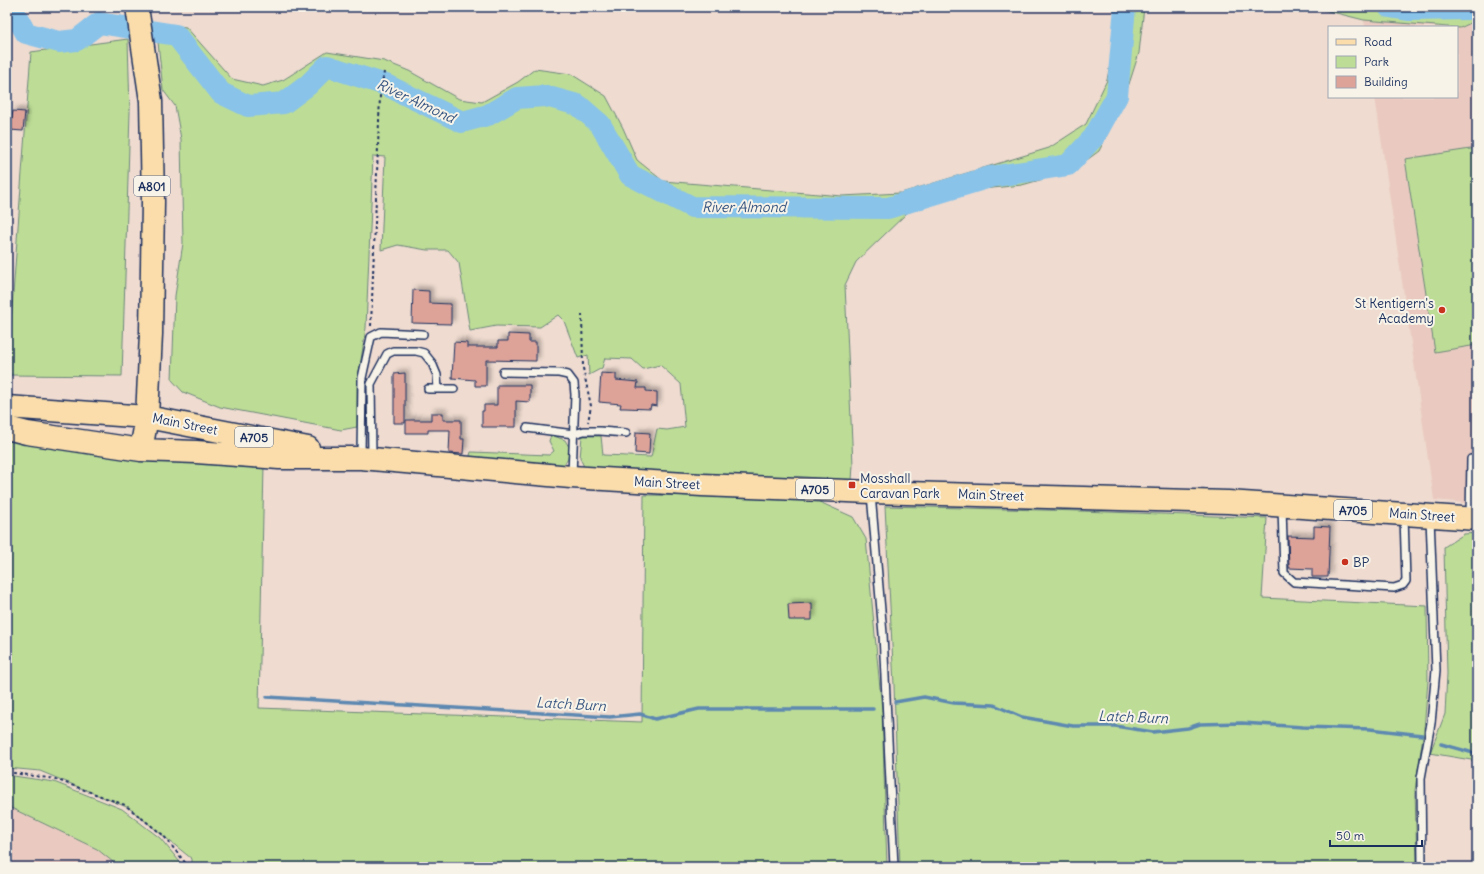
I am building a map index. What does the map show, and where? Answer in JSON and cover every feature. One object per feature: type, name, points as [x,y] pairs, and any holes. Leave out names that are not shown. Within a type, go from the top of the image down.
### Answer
[{"type":"main road","name":"A801","points":[[138,12],[151,101],[153,202],[151,334],[144,433]]},
{"type":"main road","name":"Main Street","points":[[7,407],[144,433],[366,459],[572,477],[702,485],[871,492],[1282,505],[1473,518]]},
{"type":"main road","name":"Main Street","points":[[7,428],[27,433],[144,433],[196,452],[279,458],[366,459]]},
{"type":"lane","points":[[366,459],[362,378],[371,337],[382,332],[423,334]]},
{"type":"lane","points":[[366,459],[371,384],[387,354],[393,351],[416,351],[424,353],[432,363],[437,375],[438,389]]},
{"type":"lane","points":[[503,372],[559,373],[568,375],[574,383],[575,395],[572,477]]},
{"type":"lane","points":[[428,389],[454,389]]},
{"type":"lane","points":[[527,428],[574,434],[584,431],[626,432]]},
{"type":"lane","points":[[1471,459],[1473,518]]},
{"type":"lane","points":[[871,492],[883,634],[894,867]]},
{"type":"lane","points":[[1282,505],[1284,529],[1284,573],[1294,582],[1394,588],[1404,585],[1406,581],[1404,514]]},
{"type":"lane","points":[[1422,867],[1421,778],[1431,723],[1436,670],[1430,515]]},
{"type":"path","points":[[371,337],[380,96],[384,72]]},
{"type":"path","points":[[582,314],[583,368],[591,406],[588,422],[584,431]]},
{"type":"path","points":[[7,772],[55,779],[125,805],[163,835],[187,867]]},
{"type":"shaded area","points":[[1364,20],[1436,26],[1365,26]]},
{"type":"shaded area","name":"St Kentigern's Academy","points":[[1477,20],[1477,504],[1434,500],[1375,98],[1458,98],[1458,28]]},
{"type":"shaded area","points":[[7,806],[97,849],[119,867],[7,867]]},
{"type":"green space","points":[[1115,7],[1144,7],[1139,53],[1122,105],[1099,151],[1072,171],[1022,185],[963,191],[907,213],[856,262],[845,285],[853,465],[852,480],[671,478],[586,471],[580,458],[582,436],[601,436],[603,455],[651,457],[657,429],[667,430],[685,427],[681,384],[660,365],[643,369],[632,359],[605,358],[602,368],[589,375],[588,355],[578,358],[564,321],[558,315],[540,327],[496,326],[470,331],[459,263],[448,250],[427,250],[398,245],[381,250],[385,157],[373,156],[366,328],[357,385],[357,427],[341,430],[220,407],[183,392],[172,380],[175,296],[183,243],[181,139],[175,106],[163,90],[156,23],[186,27],[232,79],[263,86],[283,80],[327,52],[384,61],[409,71],[459,99],[482,102],[518,82],[535,69],[571,74],[606,96],[623,128],[637,160],[663,181],[842,196],[901,193],[1049,148],[1086,124],[1107,80],[1113,48]]},
{"type":"green space","points":[[1312,7],[1477,7],[1477,20],[1460,28],[1458,28],[1458,26],[1436,26],[1364,20]]},
{"type":"green space","points":[[128,39],[130,112],[122,376],[7,375],[31,52]]},
{"type":"green space","points":[[1477,148],[1477,345],[1435,352],[1405,159]]},
{"type":"green space","points":[[7,434],[264,465],[259,708],[642,722],[644,495],[815,500],[853,517],[866,539],[882,710],[887,867],[192,867],[192,859],[129,808],[40,771],[7,768]]},
{"type":"green space","points":[[551,435],[565,440],[569,447],[568,459],[562,467],[469,459],[471,452],[549,455],[554,451],[549,441]]},
{"type":"green space","points":[[885,506],[1267,518],[1262,598],[1427,606],[1428,681],[1424,729],[1415,790],[1417,867],[900,867],[894,685]]},
{"type":"green space","points":[[1477,533],[1477,761],[1430,753],[1445,714],[1447,674],[1444,547],[1464,534]]},
{"type":"green space","points":[[7,775],[54,782],[122,809],[160,838],[184,867],[119,867],[97,849],[7,806]]},
{"type":"building","points":[[13,111],[25,112],[23,131],[10,130]]},
{"type":"building","points":[[413,290],[429,291],[429,303],[451,304],[451,324],[412,323]]},
{"type":"building","points":[[508,334],[529,335],[529,342],[536,342],[536,361],[486,360],[486,386],[475,386],[475,380],[452,378],[454,342],[467,343],[467,347],[498,347],[498,341],[508,341]]},
{"type":"building","points":[[405,373],[405,423],[394,423],[394,374]]},
{"type":"building","points":[[601,373],[616,374],[616,380],[638,382],[637,388],[646,388],[646,391],[657,392],[657,406],[651,405],[650,409],[620,408],[621,404],[599,402]]},
{"type":"building","points":[[497,385],[530,385],[530,402],[516,401],[516,427],[482,427],[482,411],[484,411],[484,405],[497,405]]},
{"type":"building","points":[[431,413],[443,413],[443,420],[461,420],[461,439],[464,439],[463,454],[449,453],[450,430],[428,430],[428,433],[406,433],[406,420],[431,420]]},
{"type":"building","points":[[636,432],[650,433],[649,454],[635,453]]},
{"type":"building","points":[[1314,526],[1330,527],[1328,577],[1312,577],[1312,569],[1289,568],[1288,536],[1314,537]]},
{"type":"building","points":[[812,603],[812,620],[789,620],[788,604]]},
{"type":"waterway","name":"River Almond","points":[[11,7],[26,33],[59,42],[77,40],[99,23],[176,35],[221,93],[248,106],[284,103],[308,85],[327,66],[386,85],[462,122],[488,115],[517,98],[545,96],[578,105],[600,124],[630,175],[692,207],[888,208],[990,177],[1068,165],[1094,137],[1117,96],[1125,7]]},
{"type":"waterway","name":"River Almond","points":[[1389,7],[1408,10],[1469,9],[1471,7]]},
{"type":"waterway","name":"Latch Burn","points":[[267,697],[610,717],[640,714],[655,719],[699,709],[873,709]]},
{"type":"waterway","name":"Latch Burn","points":[[895,702],[924,697],[954,703],[994,705],[1022,717],[1073,726],[1115,726],[1153,732],[1188,728],[1200,724],[1242,723],[1370,729],[1422,735]]},
{"type":"waterway","name":"Latch Burn","points":[[1441,744],[1477,754]]},
{"type":"place","name":"St Kentigern's Academy","points":[[1442,310]]},
{"type":"place","name":"Mosshall Caravan Park","points":[[852,485]]},
{"type":"place","name":"BP","points":[[1345,562]]}]
